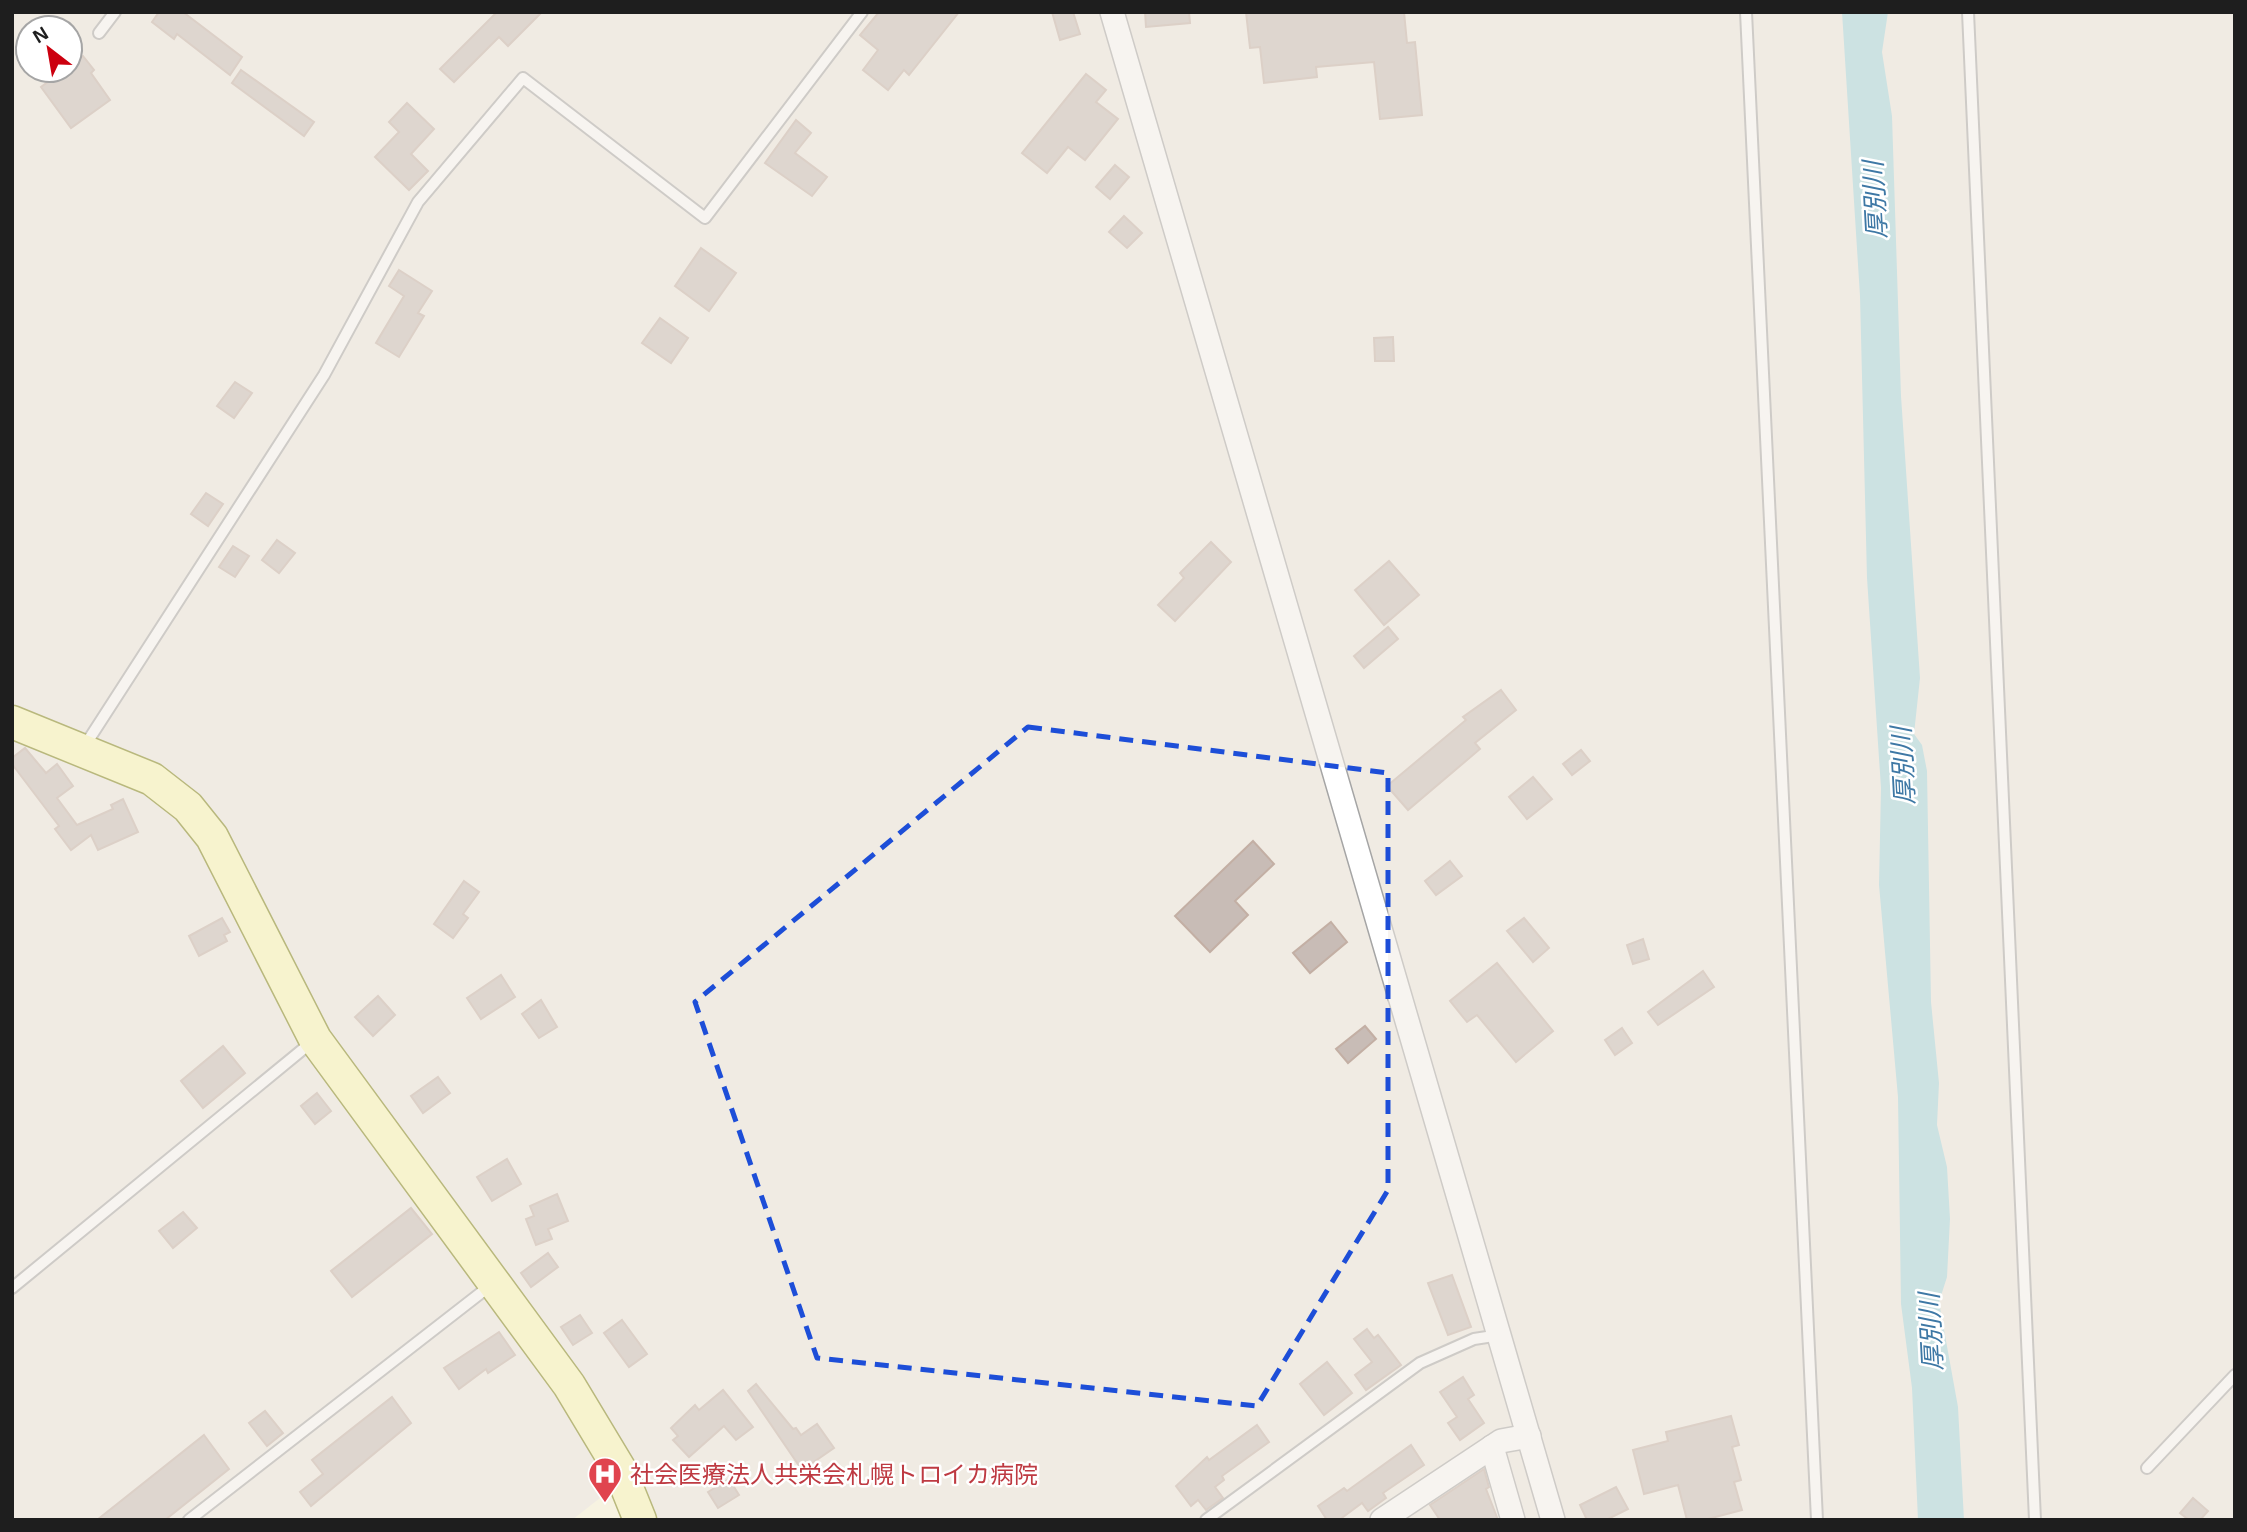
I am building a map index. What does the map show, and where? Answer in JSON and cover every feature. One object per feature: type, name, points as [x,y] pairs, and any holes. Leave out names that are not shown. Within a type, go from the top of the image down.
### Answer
[{"type":"street","points":[[1112,12],[1553,1520]]},
{"type":"street","points":[[12,723],[152,779],[188,807],[212,837],[315,1040],[596,1427],[619,1468],[640,1520]]},
{"type":"street","points":[[1382,1520],[1501,1441],[1529,1436]]},
{"type":"street","points":[[1492,1447],[1513,1520]]},
{"type":"lane","points":[[99,33],[116,12]]},
{"type":"lane","points":[[83,750],[324,375],[418,202],[523,78],[705,218],[862,12]]},
{"type":"lane","points":[[1746,12],[1817,1520]]},
{"type":"lane","points":[[1968,12],[2035,1520]]},
{"type":"lane","points":[[12,1288],[315,1040]]},
{"type":"lane","points":[[189,1520],[494,1283]]},
{"type":"lane","points":[[1206,1520],[1420,1363],[1474,1339],[1500,1335]]},
{"type":"lane","points":[[2147,1468],[2235,1375]]},
{"type":"highlighted area","points":[[1028,727],[1388,773],[1388,1190],[1257,1406],[817,1358],[695,1002]]},
{"type":"shaded area","name":"社会医療法人共栄会札幌トロイカ病院","points":[[614,1487],[621,1520],[572,1520]]},
{"type":"water","name":"厚別川","points":[[1842,12],[1888,12],[1882,52],[1892,116],[1901,396],[1920,678],[1914,734],[1922,745],[1927,771],[1931,1002],[1939,1083],[1937,1125],[1947,1167],[1950,1219],[1947,1277],[1939,1302],[1958,1407],[1964,1520],[1918,1520],[1912,1388],[1901,1304],[1898,1097],[1879,885],[1881,788],[1867,578],[1860,296]]},
{"type":"building","points":[[159,12],[183,12],[242,57],[230,75],[177,34],[174,39],[152,22]]},
{"type":"building","points":[[497,12],[542,12],[508,46],[499,37],[454,82],[440,69]]},
{"type":"building","points":[[879,12],[959,12],[909,75],[904,70],[888,90],[863,70],[878,50],[860,35]]},
{"type":"building","points":[[1052,12],[1073,12],[1080,34],[1060,40]]},
{"type":"building","points":[[1145,12],[1189,12],[1190,23],[1146,27]]},
{"type":"building","points":[[1246,12],[1404,12],[1407,43],[1415,42],[1422,115],[1380,119],[1374,62],[1316,67],[1317,77],[1264,83],[1260,47],[1250,48]]},
{"type":"building","points":[[84,57],[94,70],[91,73],[110,100],[71,128],[41,87],[45,84],[84,84]]},
{"type":"building","points":[[241,70],[314,122],[304,136],[232,83]]},
{"type":"building","points":[[1086,74],[1106,90],[1096,102],[1118,119],[1085,160],[1068,147],[1047,173],[1022,153]]},
{"type":"building","points":[[407,103],[434,129],[411,154],[428,171],[409,190],[375,157],[399,132],[389,122]]},
{"type":"building","points":[[796,120],[811,133],[795,153],[827,177],[812,196],[765,163]]},
{"type":"building","points":[[1115,165],[1129,177],[1110,199],[1096,187]]},
{"type":"building","points":[[1124,216],[1142,233],[1127,248],[1109,232]]},
{"type":"building","points":[[701,248],[736,273],[709,311],[675,286]]},
{"type":"building","points":[[399,270],[432,291],[418,313],[424,316],[399,357],[376,343],[404,296],[389,286]]},
{"type":"building","points":[[660,318],[688,338],[671,363],[642,343]]},
{"type":"building","points":[[1393,337],[1394,361],[1375,361],[1374,338]]},
{"type":"building","points":[[235,382],[252,393],[234,418],[217,406]]},
{"type":"building","points":[[206,493],[223,504],[208,526],[191,514]]},
{"type":"building","points":[[277,540],[295,553],[279,573],[262,560]]},
{"type":"building","points":[[1211,542],[1231,562],[1175,621],[1158,605],[1184,578],[1180,573]]},
{"type":"building","points":[[233,546],[249,556],[235,577],[219,567]]},
{"type":"building","points":[[1389,561],[1419,595],[1384,625],[1355,590]]},
{"type":"building","points":[[1388,627],[1398,639],[1364,668],[1354,656]]},
{"type":"building","points":[[1501,690],[1516,710],[1475,743],[1480,749],[1408,810],[1387,786],[1466,720],[1463,717]]},
{"type":"building","points":[[25,748],[46,773],[57,764],[73,786],[57,798],[77,825],[113,809],[111,805],[123,799],[138,832],[98,850],[91,835],[71,850],[55,829],[59,826],[12,764],[12,758]]},
{"type":"building","points":[[1581,750],[1590,761],[1572,775],[1563,764]]},
{"type":"building","points":[[1533,777],[1552,799],[1527,819],[1509,797]]},
{"type":"building","points":[[1253,841],[1274,864],[1235,901],[1248,915],[1210,952],[1175,916]]},
{"type":"building","points":[[1450,861],[1462,876],[1436,895],[1425,881]]},
{"type":"building","points":[[464,881],[479,892],[463,914],[468,918],[453,938],[434,924]]},
{"type":"building","points":[[222,918],[230,932],[224,935],[227,941],[199,956],[189,936]]},
{"type":"building","points":[[1524,918],[1549,948],[1533,962],[1507,931]]},
{"type":"building","points":[[1331,922],[1347,942],[1310,973],[1293,953]]},
{"type":"building","points":[[1643,939],[1649,959],[1633,964],[1627,945]]},
{"type":"building","points":[[1497,963],[1553,1031],[1516,1062],[1477,1015],[1467,1022],[1450,1001]]},
{"type":"building","points":[[1703,971],[1714,987],[1658,1025],[1648,1012]]},
{"type":"building","points":[[501,975],[515,997],[481,1019],[467,998]]},
{"type":"building","points":[[378,996],[395,1015],[373,1036],[355,1017]]},
{"type":"building","points":[[541,1000],[557,1027],[539,1038],[522,1014]]},
{"type":"building","points":[[1365,1026],[1376,1039],[1348,1063],[1336,1049]]},
{"type":"building","points":[[1622,1028],[1632,1043],[1615,1055],[1605,1040]]},
{"type":"building","points":[[223,1046],[245,1073],[203,1108],[181,1081]]},
{"type":"building","points":[[438,1077],[450,1093],[423,1113],[411,1096]]},
{"type":"building","points":[[317,1093],[331,1111],[315,1124],[301,1106]]},
{"type":"building","points":[[507,1159],[521,1184],[492,1201],[477,1177]]},
{"type":"building","points":[[557,1194],[568,1221],[548,1229],[552,1239],[536,1245],[526,1219],[534,1216],[530,1206]]},
{"type":"building","points":[[411,1208],[432,1234],[352,1297],[331,1271]]},
{"type":"building","points":[[183,1212],[197,1228],[173,1248],[159,1231]]},
{"type":"building","points":[[548,1253],[558,1267],[531,1287],[521,1273]]},
{"type":"building","points":[[1452,1275],[1471,1327],[1448,1335],[1428,1283]]},
{"type":"building","points":[[580,1315],[592,1333],[573,1345],[561,1327]]},
{"type":"building","points":[[622,1320],[647,1354],[629,1367],[604,1333]]},
{"type":"building","points":[[1367,1329],[1374,1338],[1378,1335],[1401,1365],[1366,1390],[1355,1375],[1372,1362],[1354,1339]]},
{"type":"building","points":[[499,1332],[515,1355],[488,1373],[486,1369],[459,1389],[444,1368]]},
{"type":"building","points":[[1327,1362],[1352,1393],[1324,1415],[1300,1384]]},
{"type":"building","points":[[1463,1377],[1474,1395],[1468,1399],[1484,1423],[1460,1440],[1448,1423],[1457,1417],[1440,1392]]},
{"type":"building","points":[[756,1384],[793,1429],[796,1428],[801,1435],[817,1424],[834,1448],[802,1470],[748,1391]]},
{"type":"building","points":[[723,1390],[753,1427],[736,1440],[724,1426],[689,1457],[673,1440],[678,1436],[671,1428],[695,1405],[699,1410]]},
{"type":"building","points":[[392,1397],[411,1423],[311,1506],[300,1492],[323,1474],[312,1460]]},
{"type":"building","points":[[265,1411],[283,1433],[267,1446],[249,1423]]},
{"type":"building","points":[[1731,1416],[1739,1445],[1732,1447],[1741,1480],[1734,1482],[1742,1510],[1704,1520],[1687,1520],[1678,1485],[1644,1494],[1633,1450],[1668,1441],[1666,1432]]},
{"type":"building","points":[[1257,1425],[1269,1442],[1222,1476],[1224,1480],[1215,1487],[1223,1498],[1206,1510],[1198,1500],[1191,1506],[1176,1486],[1207,1457],[1209,1460]]},
{"type":"building","points":[[204,1435],[229,1469],[165,1520],[97,1520]]},
{"type":"building","points":[[1411,1445],[1424,1465],[1383,1493],[1386,1498],[1368,1511],[1362,1503],[1339,1520],[1327,1520],[1318,1506],[1344,1488],[1347,1491]]},
{"type":"building","points":[[1484,1469],[1489,1487],[1486,1489],[1498,1520],[1440,1520],[1430,1505]]},
{"type":"building","points":[[729,1479],[739,1495],[718,1508],[708,1492]]},
{"type":"building","points":[[1616,1487],[1628,1509],[1606,1520],[1587,1520],[1580,1505]]},
{"type":"building","points":[[2193,1498],[2208,1511],[2200,1520],[2189,1520],[2180,1513]]},
{"type":"place","name":"社会医療法人共栄会札幌トロイカ病院","points":[[605,1504]]}]
